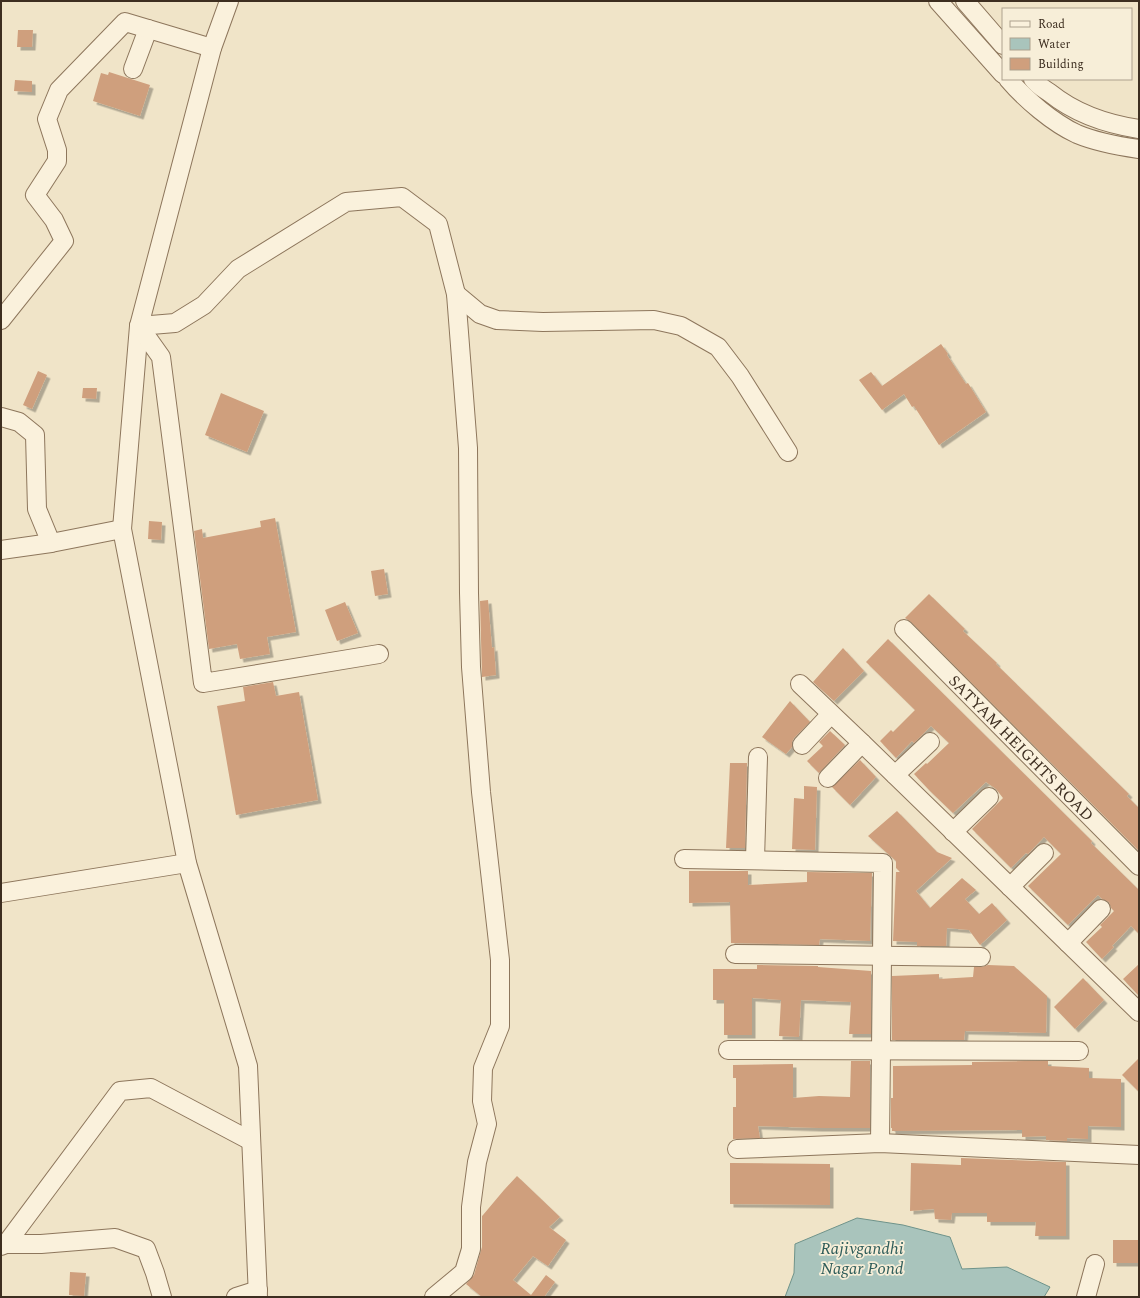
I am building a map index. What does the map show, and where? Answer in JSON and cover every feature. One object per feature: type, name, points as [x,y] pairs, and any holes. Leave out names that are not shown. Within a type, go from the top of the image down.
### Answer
[{"type":"street","points":[[229,1],[212,48],[138,326],[122,528],[187,863],[248,1066],[258,1294],[236,1297]]},
{"type":"street","points":[[938,1],[1002,73]]},
{"type":"street","points":[[965,1],[1002,44]]},
{"type":"street","points":[[1,320],[64,241],[54,220],[35,195],[57,161],[57,150],[46,119],[59,90],[125,22],[212,48]]},
{"type":"street","points":[[134,69],[148,29]]},
{"type":"street","points":[[1009,80],[1021,94],[1050,118],[1076,134],[1110,144],[1139,149]]},
{"type":"street","points":[[1034,80],[1061,102],[1085,115],[1110,124],[1139,129]]},
{"type":"street","points":[[138,326],[175,323],[204,305],[238,269],[346,202],[402,197],[438,224],[456,294],[468,448],[471,667],[481,792],[500,960],[500,1026],[483,1068],[482,1101],[488,1124],[477,1162],[471,1207],[471,1249],[464,1272],[434,1297]]},
{"type":"street","points":[[456,294],[480,314],[497,320],[543,322],[654,320],[681,326],[718,347],[740,376],[788,452]]},
{"type":"street","points":[[138,326],[161,357],[203,683],[379,654]]},
{"type":"street","points":[[1,417],[20,422],[35,435],[37,509],[51,543]]},
{"type":"street","points":[[1,550],[51,543],[122,528]]},
{"type":"street","name":"SATYAM HEIGHTS ROAD","points":[[904,629],[1139,866]]},
{"type":"street","points":[[800,684],[1139,1012]]},
{"type":"street","points":[[802,745],[831,714]]},
{"type":"street","points":[[895,775],[930,742]]},
{"type":"street","points":[[828,778],[862,743]]},
{"type":"street","points":[[755,860],[758,756]]},
{"type":"street","points":[[953,832],[989,797]]},
{"type":"street","points":[[1010,887],[1044,853]]},
{"type":"street","points":[[684,859],[883,863],[880,1143]]},
{"type":"street","points":[[1,893],[187,863]]},
{"type":"street","points":[[1068,943],[1101,909]]},
{"type":"street","points":[[735,954],[980,957]]},
{"type":"street","points":[[728,1050],[1079,1051]]},
{"type":"street","points":[[3,1245],[120,1091],[151,1088],[251,1140]]},
{"type":"street","points":[[737,1149],[880,1143],[1139,1155]]},
{"type":"street","points":[[3,1245],[41,1244],[115,1238],[146,1249],[162,1297]]},
{"type":"street","points":[[1086,1297],[1095,1264]]},
{"type":"water","name":"Rajivgandhi Nagar Pond","points":[[857,1218],[903,1225],[950,1237],[962,1269],[1007,1267],[1050,1287],[1044,1297],[785,1297],[794,1273],[795,1244]]},
{"type":"building","points":[[18,30],[33,30],[32,47],[17,47]]},
{"type":"building","points":[[109,72],[150,85],[140,116],[93,101],[101,73],[108,75]]},
{"type":"building","points":[[15,80],[32,81],[32,92],[14,91]]},
{"type":"building","points":[[941,344],[966,384],[968,383],[986,412],[939,445],[914,406],[912,407],[904,394],[882,410],[859,380],[871,372],[882,386]]},
{"type":"building","points":[[38,371],[47,375],[32,409],[23,405]]},
{"type":"building","points":[[83,388],[97,388],[96,399],[82,398]]},
{"type":"building","points":[[221,393],[264,411],[247,452],[205,435]]},
{"type":"building","points":[[275,518],[296,632],[267,637],[270,654],[240,659],[237,644],[209,649],[194,531],[202,529],[203,538],[261,527],[260,521]]},
{"type":"building","points":[[149,521],[162,522],[161,540],[148,539]]},
{"type":"building","points":[[384,569],[388,594],[375,596],[371,571]]},
{"type":"building","points":[[929,594],[965,629],[963,631],[997,663],[996,664],[1129,794],[1127,796],[1139,808],[1139,851],[911,622],[905,618]]},
{"type":"building","points":[[488,600],[496,675],[482,677],[480,601]]},
{"type":"building","points":[[345,602],[358,633],[337,641],[325,610]]},
{"type":"building","points":[[888,639],[1092,841],[1091,843],[1139,890],[1139,934],[1131,926],[1102,959],[1086,942],[1102,927],[1100,925],[1114,911],[1109,902],[1102,899],[1098,895],[1068,925],[1028,886],[1061,854],[1044,837],[1028,854],[1026,853],[1011,868],[972,829],[1003,798],[996,789],[986,782],[953,813],[930,791],[914,774],[949,743],[931,726],[914,743],[912,741],[896,758],[880,741],[891,730],[893,732],[915,710],[866,662]]},
{"type":"building","points":[[843,648],[864,671],[834,701],[813,682]]},
{"type":"building","points":[[273,682],[276,696],[299,692],[318,800],[236,815],[217,706],[245,701],[243,687]]},
{"type":"building","points":[[790,701],[810,722],[794,738],[792,747],[786,754],[762,737]]},
{"type":"building","points":[[830,731],[845,745],[819,773],[807,761],[823,746],[819,742]]},
{"type":"building","points":[[860,760],[876,777],[850,805],[832,787]]},
{"type":"building","points":[[730,763],[747,763],[745,848],[726,848]]},
{"type":"building","points":[[804,786],[817,787],[815,850],[792,849],[794,798],[804,799]]},
{"type":"building","points":[[897,811],[937,852],[952,858],[916,891],[930,908],[962,878],[976,890],[965,899],[979,914],[992,903],[1007,920],[980,945],[969,930],[947,928],[946,946],[917,946],[917,942],[893,941],[896,872],[900,872],[896,868],[896,861],[868,836]]},
{"type":"building","points":[[689,871],[748,871],[748,885],[807,882],[807,872],[872,873],[870,941],[820,939],[819,945],[731,943],[730,902],[689,903]]},
{"type":"building","points":[[1139,964],[1139,996],[1123,979]]},
{"type":"building","points":[[757,965],[818,966],[871,971],[871,1034],[849,1034],[851,1002],[801,1000],[799,1037],[779,1036],[781,1000],[752,998],[752,1035],[724,1035],[724,1000],[713,1000],[713,969],[757,969]]},
{"type":"building","points":[[988,965],[1014,966],[1047,996],[1046,1033],[965,1031],[964,1040],[892,1040],[892,976],[939,974],[939,979],[973,977],[974,967]]},
{"type":"building","points":[[1083,978],[1104,1000],[1075,1029],[1054,1007]]},
{"type":"building","points":[[1139,1058],[1139,1092],[1122,1075]]},
{"type":"building","points":[[851,1061],[870,1061],[870,1128],[758,1126],[760,1138],[733,1139],[733,1107],[736,1107],[736,1078],[733,1078],[733,1065],[793,1064],[793,1098],[819,1096],[850,1097]]},
{"type":"building","points":[[1048,1061],[1048,1066],[1089,1068],[1089,1078],[1121,1079],[1121,1127],[1088,1126],[1088,1139],[1067,1138],[1067,1141],[1046,1140],[1046,1136],[1022,1137],[1022,1130],[892,1131],[891,1098],[893,1098],[893,1066],[972,1065],[972,1062]]},
{"type":"building","points":[[961,1158],[1066,1162],[1066,1236],[1035,1236],[1036,1222],[987,1222],[987,1213],[952,1213],[951,1220],[935,1219],[934,1209],[910,1211],[911,1163],[961,1165]]},
{"type":"building","points":[[730,1163],[830,1164],[830,1205],[730,1204]]},
{"type":"building","points":[[517,1176],[560,1217],[549,1227],[566,1240],[548,1266],[533,1256],[513,1280],[531,1295],[546,1275],[555,1282],[544,1297],[482,1297],[466,1284],[474,1275],[482,1247],[482,1216]]},
{"type":"building","points":[[1113,1240],[1139,1240],[1139,1263],[1113,1263]]},
{"type":"building","points":[[70,1272],[86,1273],[84,1296],[69,1295]]}]
